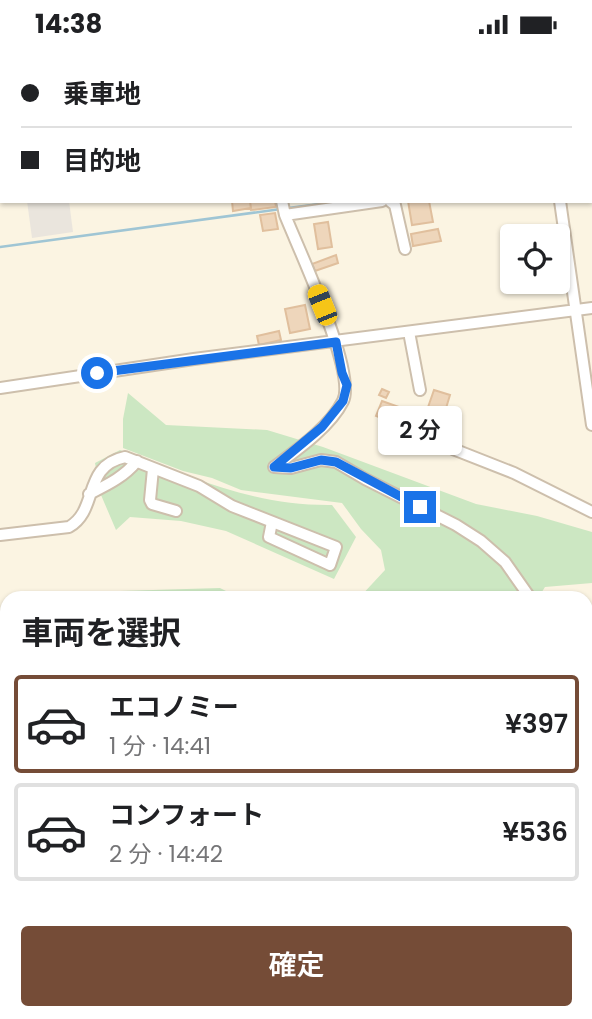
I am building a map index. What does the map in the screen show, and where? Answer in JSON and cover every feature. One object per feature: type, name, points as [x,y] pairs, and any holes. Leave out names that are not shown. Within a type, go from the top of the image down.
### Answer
[{"type":"street","points":[[282,203],[336,342],[347,385],[343,401],[322,427],[274,467],[291,468],[321,460],[336,462],[481,541],[505,562],[525,591]]},
{"type":"street","points":[[285,215],[368,203]]},
{"type":"street","points":[[392,203],[405,249]]},
{"type":"street","points":[[560,203],[592,425]]},
{"type":"street","points":[[0,388],[194,359],[592,308]]},
{"type":"street","points":[[409,332],[419,390]]},
{"type":"street","points":[[453,449],[514,473],[592,512]]},
{"type":"street","points":[[0,535],[69,527],[79,522],[104,465],[125,457],[199,486],[232,506],[337,547],[330,565],[269,537],[272,522]]},
{"type":"street","points":[[89,494],[128,471],[137,461]]},
{"type":"street","points":[[153,469],[150,500],[152,504],[176,512]]},
{"type":"shaded area","points":[[27,203],[69,203],[73,232],[32,238]]},
{"type":"green space","points":[[128,393],[166,425],[267,430],[323,447],[476,504],[537,516],[592,532],[592,583],[545,587],[542,591],[366,591],[385,570],[381,550],[342,503],[241,490],[123,448],[123,419]]},
{"type":"green space","points":[[120,450],[198,480],[249,495],[276,501],[332,505],[356,537],[334,579],[226,531],[181,521],[130,517],[116,530],[101,495],[95,463]]},
{"type":"green space","points":[[220,588],[226,591],[120,591]]},
{"type":"building","points":[[232,203],[250,203],[251,208],[233,211]]},
{"type":"building","points":[[250,203],[275,203],[276,207],[251,210]]},
{"type":"building","points":[[408,203],[429,203],[433,222],[412,225]]},
{"type":"building","points":[[275,213],[278,229],[263,231],[260,215]]},
{"type":"building","points":[[328,222],[332,247],[318,249],[314,224]]},
{"type":"building","points":[[438,229],[441,241],[413,246],[411,234]]},
{"type":"building","points":[[336,255],[338,263],[315,271],[312,264]]},
{"type":"building","points":[[305,305],[310,329],[290,333],[285,309]]},
{"type":"building","points":[[279,331],[281,340],[259,345],[257,336]]},
{"type":"building","points":[[382,389],[389,392],[386,398],[379,395]]},
{"type":"building","points":[[434,390],[450,395],[443,418],[426,413]]},
{"type":"building","points":[[382,401],[402,408],[397,424],[376,416]]},
{"type":"building","points":[[427,423],[444,428],[443,434],[425,429]]},
{"type":"waterway","points":[[288,208],[327,203]]},
{"type":"waterway","points":[[0,247],[281,209]]},
{"type":"route","points":[[97,373],[336,342],[347,385],[343,401],[322,427],[274,467],[291,468],[321,460],[336,462],[420,507]]}]
